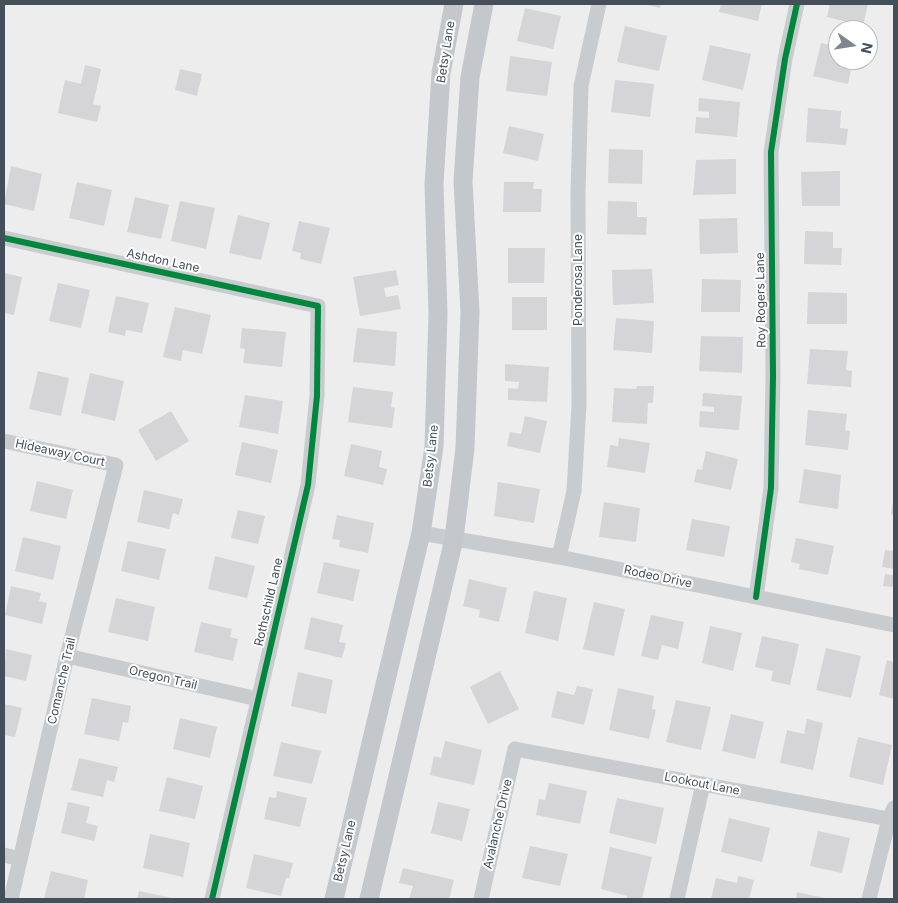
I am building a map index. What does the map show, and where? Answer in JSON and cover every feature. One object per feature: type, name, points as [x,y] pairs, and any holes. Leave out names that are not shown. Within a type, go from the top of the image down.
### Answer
[{"type":"main road","name":"Betsy Lane","points":[[334,899],[421,533],[434,447],[438,314],[434,184],[441,73],[454,4]]},
{"type":"main road","points":[[368,899],[454,539],[466,448],[470,312],[463,181],[470,77],[484,4]]},
{"type":"street","name":"Ponderosa Lane","points":[[559,557],[574,491],[579,405],[578,193],[581,86],[599,4]]},
{"type":"street","name":"Roy Rogers Lane","points":[[756,597],[771,488],[773,376],[771,152],[785,59],[797,4]]},
{"type":"street","name":"Ashdon Lane","points":[[4,238],[318,306]]},
{"type":"street","name":"Rothschild Lane","points":[[212,899],[308,484],[317,396],[318,306]]},
{"type":"street","name":"Hideaway Court","points":[[4,441],[116,465]]},
{"type":"street","name":"Comanche Trail","points":[[12,899],[67,656],[116,465]]},
{"type":"street","name":"Rodeo Drive","points":[[421,533],[559,557],[894,625]]},
{"type":"street","name":"Oregon Trail","points":[[67,656],[258,700]]},
{"type":"street","name":"Lookout Lane","points":[[515,749],[703,784],[891,813]]},
{"type":"street","name":"Avalanche Drive","points":[[481,899],[515,749]]},
{"type":"street","points":[[677,899],[703,784]]},
{"type":"street","points":[[869,899],[891,813]]},
{"type":"street","points":[[4,855],[20,859]]},
{"type":"building","points":[[644,4],[661,4],[660,8]]},
{"type":"building","points":[[721,4],[762,4],[758,21],[719,12]]},
{"type":"building","points":[[830,4],[868,4],[864,20],[839,20],[827,17]]},
{"type":"building","points":[[525,8],[561,16],[553,49],[517,41]]},
{"type":"building","points":[[625,26],[667,36],[659,71],[617,62]]},
{"type":"building","points":[[821,43],[828,45],[828,70],[851,70],[848,84],[813,76]]},
{"type":"building","points":[[710,45],[751,54],[743,90],[702,80]]},
{"type":"building","points":[[510,56],[552,62],[547,96],[506,91]]},
{"type":"building","points":[[85,65],[101,69],[93,104],[101,106],[97,122],[58,113],[65,80],[81,84]]},
{"type":"building","points":[[180,69],[202,74],[197,96],[175,90]]},
{"type":"building","points":[[615,80],[654,84],[650,117],[611,112]]},
{"type":"building","points":[[699,98],[740,102],[737,137],[695,133],[696,117],[709,118],[709,112],[698,111]]},
{"type":"building","points":[[808,108],[841,111],[840,128],[848,129],[846,145],[806,142]]},
{"type":"building","points":[[509,126],[544,134],[538,161],[503,153]]},
{"type":"building","points":[[609,149],[643,150],[642,184],[608,183]]},
{"type":"building","points":[[736,159],[736,194],[693,195],[696,160]]},
{"type":"building","points":[[11,166],[42,174],[34,211],[4,204]]},
{"type":"building","points":[[840,171],[840,206],[802,206],[801,172]]},
{"type":"building","points":[[77,182],[112,190],[104,226],[69,218]]},
{"type":"building","points":[[504,182],[534,182],[533,189],[542,189],[541,212],[503,212]]},
{"type":"building","points":[[135,197],[169,205],[161,239],[127,232]]},
{"type":"building","points":[[180,201],[215,208],[206,249],[171,241]]},
{"type":"building","points":[[608,201],[637,202],[637,217],[647,217],[646,235],[607,234]]},
{"type":"building","points":[[238,215],[270,223],[261,260],[229,253]]},
{"type":"building","points":[[737,218],[738,253],[700,254],[699,219]]},
{"type":"building","points":[[299,221],[330,228],[321,264],[300,259],[301,253],[292,251]]},
{"type":"building","points":[[805,231],[833,232],[833,248],[842,248],[841,265],[804,264]]},
{"type":"building","points":[[508,248],[545,248],[544,283],[508,283]]},
{"type":"building","points":[[652,269],[654,303],[613,305],[612,270]]},
{"type":"building","points":[[396,270],[399,285],[384,288],[386,297],[398,295],[401,309],[360,316],[353,277]]},
{"type":"building","points":[[4,273],[22,277],[14,315],[4,313]]},
{"type":"building","points":[[702,279],[741,280],[740,312],[701,312]]},
{"type":"building","points":[[58,283],[90,290],[81,328],[49,321]]},
{"type":"building","points":[[808,292],[847,293],[847,324],[807,324]]},
{"type":"building","points":[[116,296],[149,303],[142,333],[126,330],[125,336],[108,332]]},
{"type":"building","points":[[512,297],[547,297],[547,330],[512,330]]},
{"type":"building","points":[[175,307],[211,315],[202,354],[183,350],[181,361],[163,357]]},
{"type":"building","points":[[616,318],[654,321],[652,353],[613,350]]},
{"type":"building","points":[[242,328],[286,332],[282,367],[243,363],[245,349],[240,348]]},
{"type":"building","points":[[357,328],[397,332],[395,366],[353,362]]},
{"type":"building","points":[[701,336],[743,337],[742,373],[699,371]]},
{"type":"building","points":[[810,349],[848,351],[846,370],[852,371],[851,387],[807,384]]},
{"type":"building","points":[[505,364],[549,367],[547,402],[508,400],[508,388],[518,389],[519,382],[505,381]]},
{"type":"building","points":[[38,371],[69,378],[61,416],[29,409]]},
{"type":"building","points":[[90,373],[124,381],[115,421],[81,413]]},
{"type":"building","points":[[637,386],[654,386],[653,403],[648,403],[647,424],[612,422],[614,388],[636,389]]},
{"type":"building","points":[[353,387],[393,392],[391,407],[395,408],[392,428],[348,422]]},
{"type":"building","points":[[703,393],[742,396],[739,430],[699,427],[700,411],[714,412],[714,407],[702,406]]},
{"type":"building","points":[[245,395],[283,401],[278,434],[239,427]]},
{"type":"building","points":[[808,410],[847,414],[845,430],[850,431],[848,450],[805,445]]},
{"type":"building","points":[[171,411],[189,441],[156,461],[138,430]]},
{"type":"building","points":[[525,416],[547,421],[540,453],[507,446],[510,432],[521,434]]},
{"type":"building","points":[[619,438],[650,443],[645,473],[607,467],[610,445],[618,446]]},
{"type":"building","points":[[242,442],[278,450],[271,483],[235,475]]},
{"type":"building","points":[[351,444],[382,451],[379,467],[387,469],[383,485],[344,476]]},
{"type":"building","points":[[706,451],[738,459],[731,490],[694,482],[697,469],[702,470]]},
{"type":"building","points":[[804,469],[841,475],[838,509],[799,503]]},
{"type":"building","points":[[37,481],[73,490],[66,519],[30,511]]},
{"type":"building","points":[[498,482],[540,489],[534,523],[494,516]]},
{"type":"building","points":[[144,490],[183,499],[179,515],[173,513],[169,529],[137,522]]},
{"type":"building","points":[[604,502],[640,508],[636,542],[599,537]]},
{"type":"building","points":[[894,502],[894,515],[891,514]]},
{"type":"building","points":[[238,510],[265,516],[258,544],[231,538]]},
{"type":"building","points":[[337,515],[374,523],[368,553],[339,547],[340,540],[332,539]]},
{"type":"building","points":[[692,519],[730,526],[724,557],[686,550]]},
{"type":"building","points":[[23,537],[61,546],[53,580],[15,571]]},
{"type":"building","points":[[796,538],[834,546],[828,575],[799,569],[800,564],[791,562]]},
{"type":"building","points":[[128,541],[166,549],[159,580],[121,571]]},
{"type":"building","points":[[885,550],[894,551],[894,569],[882,567]]},
{"type":"building","points":[[215,556],[255,566],[247,598],[208,589]]},
{"type":"building","points":[[324,562],[360,570],[353,601],[317,593]]},
{"type":"building","points":[[885,574],[894,575],[894,587],[883,586]]},
{"type":"building","points":[[469,579],[507,588],[499,622],[479,617],[480,610],[463,606]]},
{"type":"building","points":[[11,586],[41,593],[39,601],[47,603],[42,624],[5,615]]},
{"type":"building","points":[[534,591],[567,598],[558,641],[525,633]]},
{"type":"building","points":[[116,598],[155,607],[148,641],[108,632]]},
{"type":"building","points":[[594,602],[625,609],[614,656],[583,649]]},
{"type":"building","points":[[651,615],[684,622],[678,649],[662,645],[658,660],[641,656]]},
{"type":"building","points":[[311,617],[343,625],[339,642],[346,643],[342,658],[304,649]]},
{"type":"building","points":[[201,622],[232,629],[230,637],[238,639],[233,661],[194,652]]},
{"type":"building","points":[[710,626],[742,633],[733,671],[702,663]]},
{"type":"building","points":[[762,636],[799,644],[790,685],[771,681],[773,671],[755,667]]},
{"type":"building","points":[[826,648],[861,656],[851,698],[816,690]]},
{"type":"building","points":[[6,649],[32,655],[26,681],[4,676]]},
{"type":"building","points":[[887,660],[894,662],[894,699],[879,695]]},
{"type":"building","points":[[500,671],[519,709],[488,724],[470,687]]},
{"type":"building","points":[[298,672],[333,680],[326,714],[291,706]]},
{"type":"building","points":[[577,686],[593,689],[584,725],[551,717],[557,691],[574,695]]},
{"type":"building","points":[[618,688],[654,696],[652,709],[656,710],[649,739],[609,730]]},
{"type":"building","points":[[92,698],[131,706],[128,723],[123,722],[119,741],[84,734]]},
{"type":"building","points":[[676,700],[711,707],[701,750],[666,742]]},
{"type":"building","points":[[4,704],[22,708],[15,737],[4,735]]},
{"type":"building","points":[[731,714],[764,722],[755,759],[722,751]]},
{"type":"building","points":[[180,718],[217,727],[210,758],[173,749]]},
{"type":"building","points":[[807,719],[823,723],[813,770],[780,763],[787,730],[804,734]]},
{"type":"building","points":[[858,737],[892,745],[883,785],[849,777]]},
{"type":"building","points":[[445,741],[482,750],[474,785],[430,775],[434,756],[441,758]]},
{"type":"building","points":[[281,742],[321,751],[312,784],[273,776]]},
{"type":"building","points":[[79,758],[118,767],[114,782],[107,780],[103,797],[71,790]]},
{"type":"building","points":[[167,777],[203,786],[195,819],[159,811]]},
{"type":"building","points":[[549,783],[587,791],[580,824],[536,815],[539,799],[545,800]]},
{"type":"building","points":[[277,791],[307,798],[300,827],[264,819],[269,797],[276,798]]},
{"type":"building","points":[[617,798],[664,808],[656,844],[609,833]]},
{"type":"building","points":[[68,802],[90,807],[86,823],[98,826],[94,841],[61,833]]},
{"type":"building","points":[[438,802],[470,809],[462,841],[431,833]]},
{"type":"building","points":[[729,818],[770,828],[762,862],[721,852]]},
{"type":"building","points":[[818,831],[850,838],[842,873],[810,866]]},
{"type":"building","points":[[150,834],[190,843],[183,877],[143,868]]},
{"type":"building","points":[[530,846],[568,854],[560,886],[522,878]]},
{"type":"building","points":[[610,847],[652,857],[642,899],[627,899],[627,896],[601,889]]},
{"type":"building","points":[[254,854],[293,863],[281,896],[246,888]]},
{"type":"building","points":[[403,868],[454,880],[449,899],[409,899],[413,886],[399,883]]},
{"type":"building","points":[[51,871],[88,880],[84,899],[44,899]]},
{"type":"building","points":[[738,876],[754,880],[749,899],[711,899],[716,878],[737,883]]},
{"type":"building","points":[[139,891],[172,898],[172,899],[137,899]]},
{"type":"building","points":[[797,892],[825,898],[825,899],[796,899]]},
{"type":"cycle path","points":[[756,597],[771,488],[773,376],[771,152],[785,59],[797,4]]},
{"type":"cycle path","points":[[4,238],[318,306],[317,396],[308,485],[212,899]]}]
